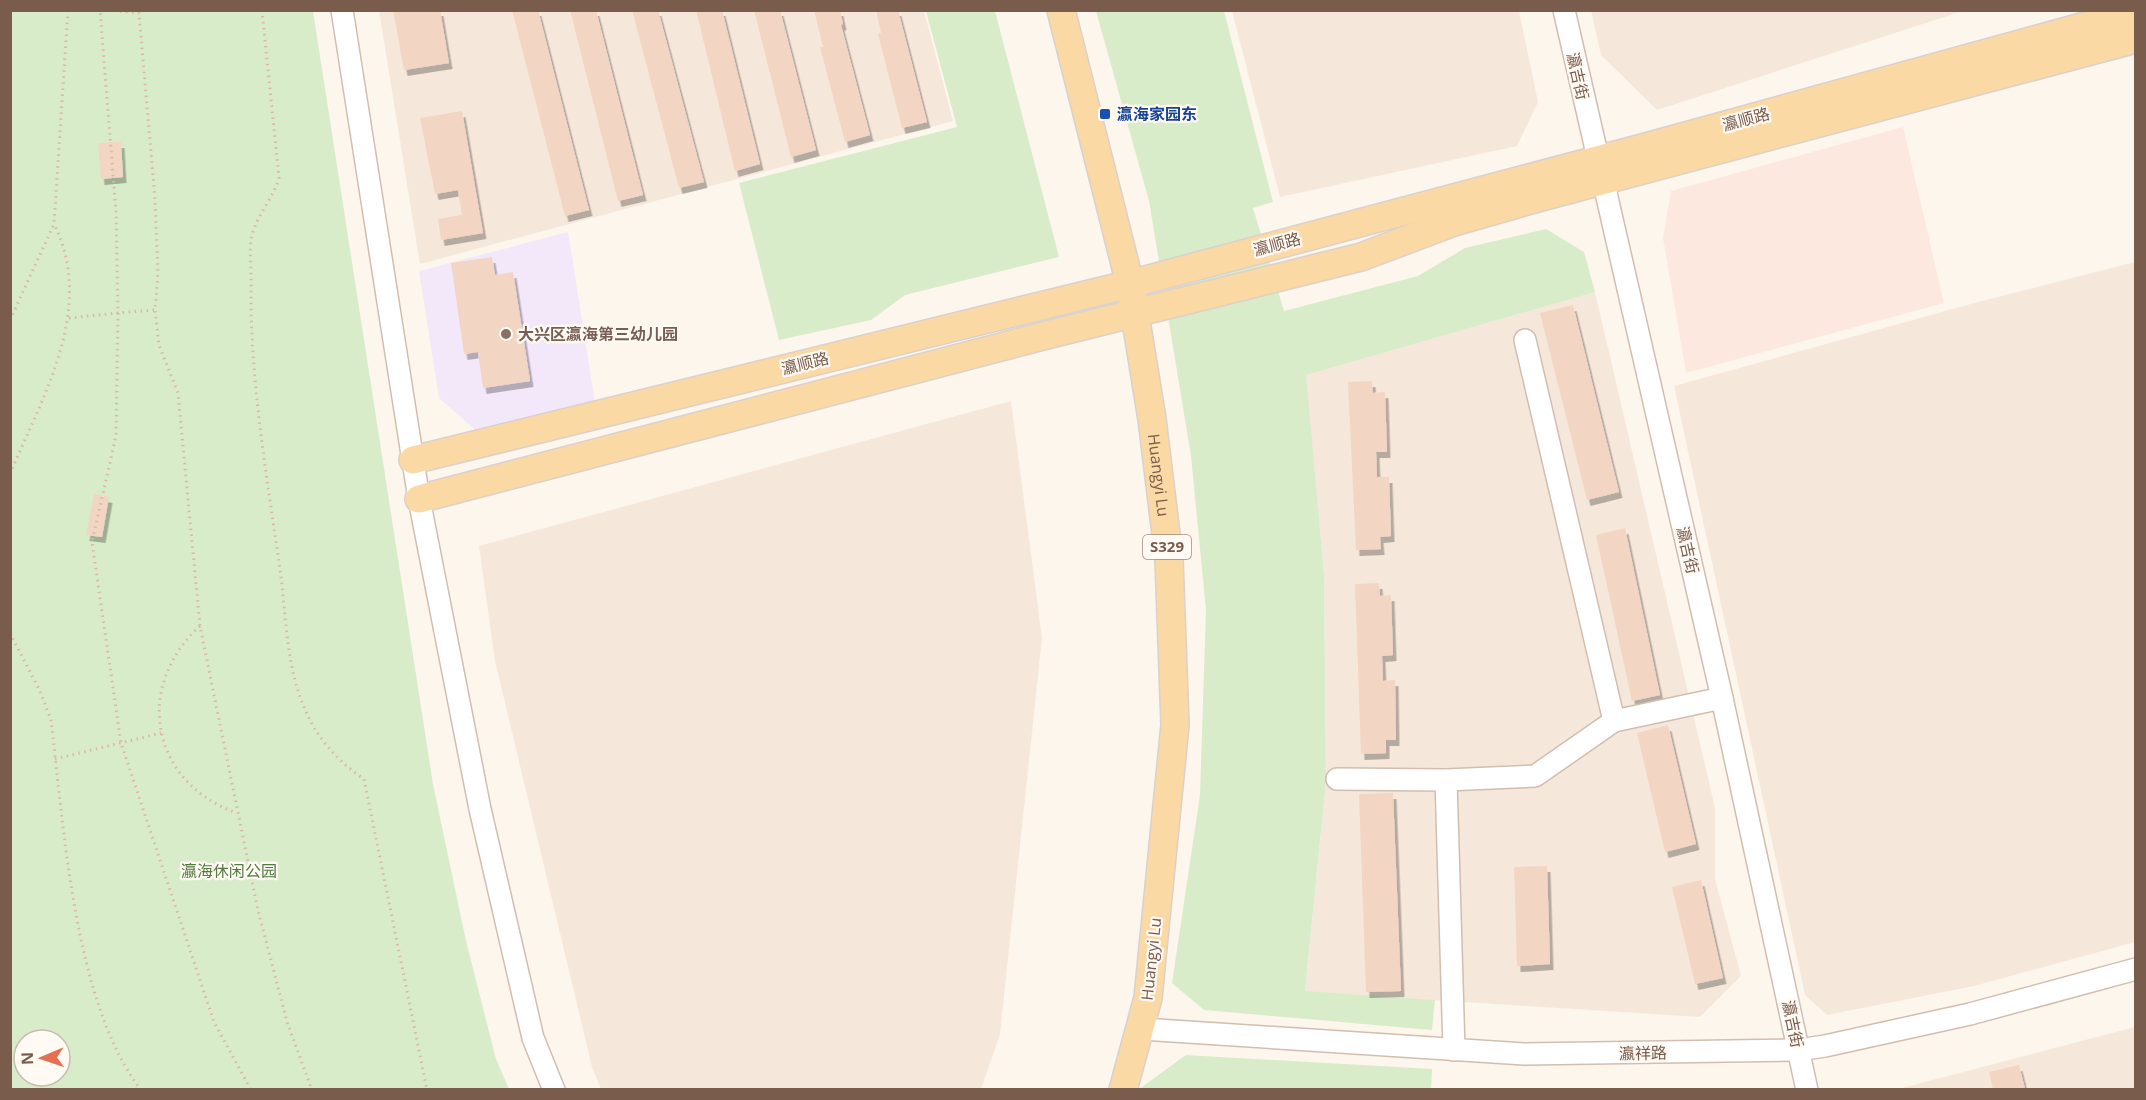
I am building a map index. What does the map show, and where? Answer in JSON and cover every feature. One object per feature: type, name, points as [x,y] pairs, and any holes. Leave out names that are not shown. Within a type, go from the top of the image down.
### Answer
[{"type":"main road","name":"Huangyi Lu","points":[[1061,10],[1130,284],[1152,418],[1169,559],[1175,725],[1148,998],[1142,1029],[1123,1089]]},
{"type":"main road","name":"瀛顺路","points":[[419,499],[1035,338],[1136,315],[1360,257],[1600,171],[2136,12]]},
{"type":"main road","name":"瀛顺路","points":[[413,460],[2136,39]]},
{"type":"street","points":[[342,10],[419,499],[480,809],[533,1038],[554,1089]]},
{"type":"street","name":"瀛吉街","points":[[1564,10],[1722,698],[1807,1089]]},
{"type":"street","points":[[1525,340],[1614,721]]},
{"type":"street","points":[[1337,780],[1446,780],[1535,776],[1614,721],[1722,698]]},
{"type":"street","points":[[1446,780],[1454,1050]]},
{"type":"street","name":"瀛祥路","points":[[1142,1029],[1524,1054],[1798,1050],[1826,1046],[1970,1014],[2136,969]]},
{"type":"path","points":[[10,320],[54,224],[68,10]]},
{"type":"path","points":[[100,10],[116,212],[118,313],[116,436],[92,542],[121,743],[214,1022],[251,1089]]},
{"type":"path","points":[[108,10],[139,12],[155,199],[158,274],[155,310],[159,345],[178,393],[200,626],[256,906],[284,1010],[312,1089]]},
{"type":"path","points":[[261,10],[279,178],[276,191],[262,211],[251,239],[251,333],[260,424],[291,657],[303,707],[315,729],[334,754],[364,779],[428,1089]]},
{"type":"path","points":[[10,474],[56,369],[69,318],[71,287],[63,242],[54,224]]},
{"type":"path","points":[[69,318],[155,310]]},
{"type":"path","points":[[200,626],[175,654],[167,672],[159,712],[161,733],[176,768],[189,785],[203,798],[237,813]]},
{"type":"path","points":[[10,633],[51,720],[75,910],[93,985],[116,1051],[141,1089]]},
{"type":"path","points":[[55,759],[161,733]]},
{"type":"shaded area","points":[[1591,10],[1963,11],[1657,110],[1601,55]]},
{"type":"shaded area","points":[[379,11],[924,11],[953,121],[420,264]]},
{"type":"shaded area","points":[[1232,11],[1519,11],[1538,102],[1517,146],[1280,197]]},
{"type":"shaded area","points":[[1903,127],[1944,303],[1686,373],[1663,238],[1671,191]]},
{"type":"shaded area","name":"大兴区瀛海第三幼儿园","points":[[568,232],[595,402],[479,433],[439,398],[419,271]]},
{"type":"shaded area","points":[[2135,262],[2135,942],[1974,986],[1827,1015],[1805,995],[1674,386],[1978,302]]},
{"type":"shaded area","points":[[1595,292],[1715,808],[1715,879],[1741,976],[1700,1017],[1305,992],[1326,781],[1324,575],[1305,375]]},
{"type":"shaded area","points":[[1011,401],[1042,638],[1000,1034],[981,1089],[601,1089],[592,1067],[495,661],[479,546]]},
{"type":"shaded area","points":[[2135,1027],[2135,1089],[1898,1089]]},
{"type":"green space","name":"瀛海休闲公园","points":[[10,11],[313,11],[433,784],[466,941],[496,1059],[509,1089],[11,1089]]},
{"type":"green space","points":[[926,11],[995,11],[1059,257],[905,295],[871,320],[779,340],[739,183],[957,127]]},
{"type":"green space","points":[[1096,11],[1224,11],[1273,202],[1253,208],[1284,311],[1418,276],[1465,248],[1546,229],[1584,252],[1595,292],[1306,375],[1324,575],[1326,781],[1305,991],[1435,1000],[1432,1030],[1204,1010],[1172,983],[1200,795],[1206,610],[1191,456],[1149,201]]},
{"type":"green space","points":[[1186,1055],[1432,1069],[1431,1089],[1139,1089]]},
{"type":"building","points":[[393,10],[440,10],[449,63],[404,70]]},
{"type":"building","points":[[512,10],[538,10],[589,210],[565,216]]},
{"type":"building","points":[[570,10],[596,10],[643,195],[618,201]]},
{"type":"building","points":[[632,10],[658,10],[704,182],[679,188]]},
{"type":"building","points":[[696,10],[722,10],[760,164],[735,171]]},
{"type":"building","points":[[754,10],[780,10],[816,150],[791,157]]},
{"type":"building","points":[[814,10],[840,10],[843,24],[841,25],[870,135],[845,142],[820,47],[823,47]]},
{"type":"building","points":[[876,10],[898,10],[927,122],[902,128],[878,34],[881,33]]},
{"type":"building","points":[[462,111],[483,233],[441,240],[438,219],[462,215],[458,190],[435,194],[420,118]]},
{"type":"building","points":[[121,142],[123,177],[101,179],[98,143]]},
{"type":"building","points":[[492,257],[495,275],[513,272],[530,381],[483,388],[478,352],[464,354],[451,263]]},
{"type":"building","points":[[1573,305],[1619,492],[1587,500],[1540,313]]},
{"type":"building","points":[[1372,381],[1373,393],[1385,392],[1387,452],[1376,452],[1377,477],[1389,477],[1391,536],[1380,537],[1381,549],[1356,550],[1348,382]]},
{"type":"building","points":[[94,494],[109,497],[102,537],[86,535]]},
{"type":"building","points":[[1625,528],[1660,695],[1632,701],[1596,535]]},
{"type":"building","points":[[1379,583],[1380,596],[1391,595],[1393,655],[1382,656],[1383,681],[1395,680],[1396,740],[1386,740],[1386,753],[1361,754],[1355,584]]},
{"type":"building","points":[[1668,725],[1696,844],[1665,852],[1637,733]]},
{"type":"building","points":[[1393,793],[1401,991],[1366,992],[1359,794]]},
{"type":"building","points":[[1547,866],[1550,964],[1517,966],[1514,867]]},
{"type":"building","points":[[1701,880],[1723,978],[1695,984],[1672,887]]},
{"type":"building","points":[[2019,1065],[2025,1089],[1993,1089],[1989,1072]]},
{"type":"place","name":"瀛海家园东","points":[[1105,114]]},
{"type":"place","name":"大兴区瀛海第三幼儿园","points":[[506,334]]}]
